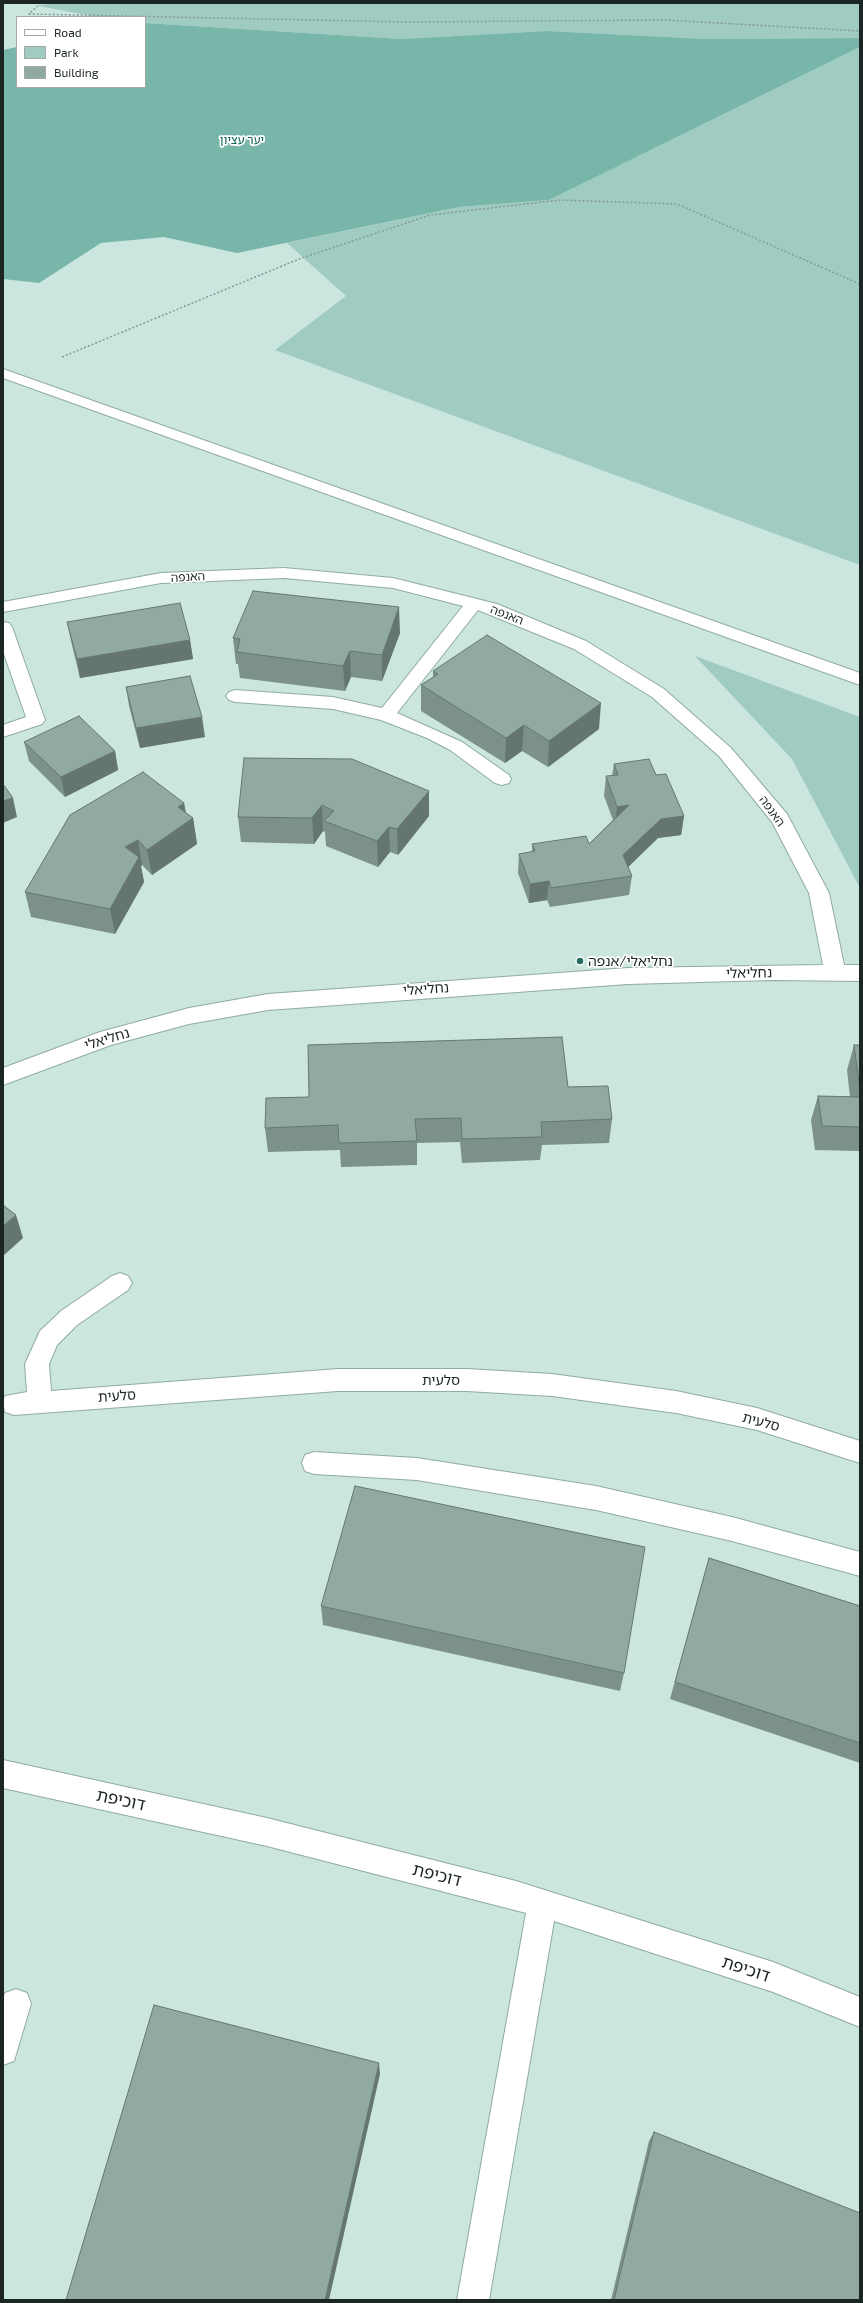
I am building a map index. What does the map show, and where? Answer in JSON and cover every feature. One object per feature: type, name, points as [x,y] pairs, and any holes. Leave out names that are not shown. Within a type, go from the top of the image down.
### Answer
[{"type":"street","points":[[8,374],[860,679]]},
{"type":"street","name":"האנפה","points":[[3,607],[161,578],[284,573],[393,583],[491,608],[580,645],[658,693],[725,752],[780,819],[819,893],[835,972]]},
{"type":"street","points":[[386,714],[474,603]]},
{"type":"street","points":[[3,628],[36,720],[3,731]]},
{"type":"street","points":[[235,696],[333,703],[386,714],[433,734],[456,746],[502,779]]},
{"type":"street","name":"נחליאלי","points":[[3,1077],[23,1068],[108,1038],[189,1016],[268,1002],[343,994],[628,976],[773,972],[860,973]]},
{"type":"street","points":[[40,1402],[37,1364],[48,1338],[69,1318],[120,1283]]},
{"type":"street","name":"סלעית","points":[[14,1404],[338,1380],[467,1380],[552,1385],[676,1402],[757,1419],[860,1452]]},
{"type":"street","points":[[314,1463],[417,1469],[596,1498],[732,1529],[860,1564]]},
{"type":"street","name":"דוכיפת","points":[[3,1774],[267,1832],[516,1895],[774,1977],[860,2012]]},
{"type":"street","points":[[473,2300],[542,1904]]},
{"type":"street","points":[[3,2050],[16,2004]]},
{"type":"path","points":[[41,3],[29,14],[124,16]]},
{"type":"path","points":[[146,16],[407,22],[664,20],[860,31]]},
{"type":"path","points":[[8,374],[299,259],[430,215],[552,201],[677,204],[860,284]]},
{"type":"green space","points":[[50,3],[860,3],[860,38],[707,39],[547,31],[401,39],[146,23],[146,16],[93,16],[38,6]]},
{"type":"green space","name":"יער עציון","points":[[146,23],[401,39],[547,31],[707,39],[860,38],[860,47],[549,200],[459,207],[237,253],[164,237],[101,243],[39,283],[3,279],[3,50],[16,47],[16,88],[146,88]]},
{"type":"green space","points":[[860,47],[860,565],[275,350],[346,296],[287,243],[459,207],[549,200]]},
{"type":"green space","points":[[695,656],[860,717],[860,888],[792,759]]},
{"type":"building","points":[[253,591],[399,607],[382,655],[350,651],[343,666],[237,652],[240,639],[233,638]]},
{"type":"building","points":[[180,603],[190,640],[77,659],[67,622]]},
{"type":"building","points":[[487,635],[601,703],[549,741],[524,725],[506,738],[421,685],[438,674],[433,671]]},
{"type":"building","points":[[190,676],[202,717],[136,728],[126,687]]},
{"type":"building","points":[[79,716],[115,751],[61,777],[24,742]]},
{"type":"building","points":[[244,758],[352,759],[429,791],[397,829],[389,827],[377,841],[324,821],[334,811],[322,805],[312,818],[238,817]]},
{"type":"building","points":[[649,759],[656,775],[666,774],[684,816],[661,819],[623,855],[632,876],[551,888],[549,881],[530,884],[519,854],[535,851],[532,844],[586,836],[589,844],[629,805],[617,807],[606,776],[618,775],[614,764]]},
{"type":"building","points":[[143,772],[184,803],[178,807],[193,818],[147,850],[138,840],[125,847],[139,857],[110,909],[25,892],[70,815]]},
{"type":"building","points":[[3,784],[13,798],[3,801]]},
{"type":"building","points":[[562,1037],[568,1087],[608,1086],[612,1119],[541,1122],[542,1137],[462,1139],[461,1118],[415,1119],[417,1141],[339,1143],[338,1125],[265,1128],[266,1098],[309,1097],[308,1045]]},
{"type":"building","points":[[854,1045],[860,1045],[860,1090]]},
{"type":"building","points":[[818,1096],[860,1097],[860,1127],[822,1126]]},
{"type":"building","points":[[3,1205],[16,1215],[3,1226]]},
{"type":"building","points":[[355,1486],[645,1547],[624,1673],[321,1606]]},
{"type":"building","points":[[709,1558],[860,1606],[860,1743],[675,1682]]},
{"type":"building","points":[[154,2005],[379,2063],[325,2300],[66,2300]]},
{"type":"building","points":[[654,2132],[860,2213],[860,2300],[614,2300]]},
{"type":"place","name":"נחליאלי/אנפה","points":[[580,961]]}]
